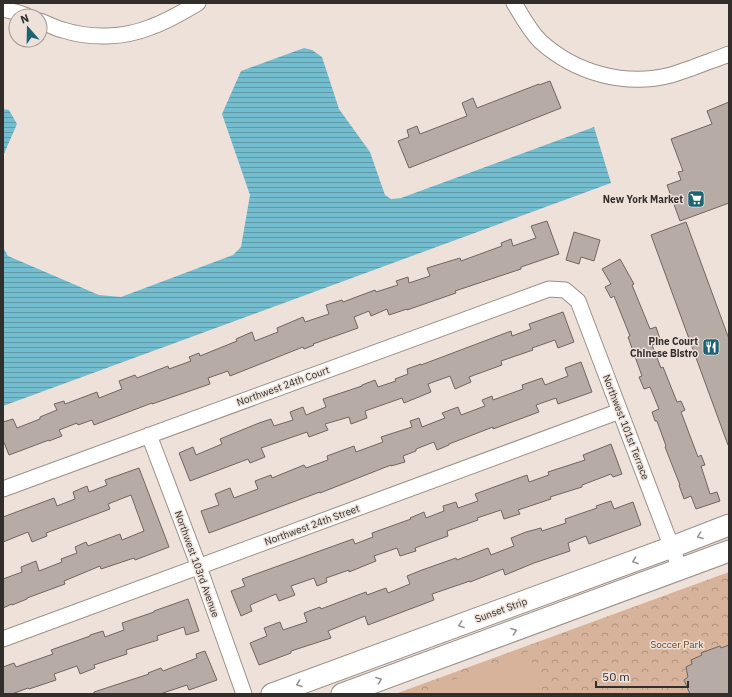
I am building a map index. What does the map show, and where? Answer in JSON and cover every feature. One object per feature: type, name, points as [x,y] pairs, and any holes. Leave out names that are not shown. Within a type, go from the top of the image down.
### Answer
[{"type":"street","points":[[48,24],[64,31],[86,35],[109,36],[133,33],[152,27],[174,17],[198,3]]},
{"type":"street","points":[[514,3],[539,40],[566,60],[594,73],[630,80],[651,79],[672,75],[729,54]]},
{"type":"street","name":"Northwest 24th Court","points":[[3,489],[549,289],[565,290]]},
{"type":"street","name":"Northwest 101st Terrace","points":[[565,290],[578,301],[680,569]]},
{"type":"street","name":"Northwest 24th Street","points":[[3,639],[620,411]]},
{"type":"street","name":"Northwest 103rd Avenue","points":[[149,435],[199,567],[244,694]]},
{"type":"street","name":"Sunset Strip","points":[[272,694],[729,525]]},
{"type":"street","points":[[331,672],[341,694],[729,551]]},
{"type":"green space","name":"Soccer Park","points":[[729,572],[729,694],[395,694]]},
{"type":"green space","points":[[528,652],[544,694],[415,694]]},
{"type":"water","points":[[304,48],[312,50],[322,57],[339,109],[370,152],[385,195],[391,199],[401,198],[594,127],[611,183],[3,406],[3,247],[8,256],[99,295],[121,297],[233,255],[241,247],[250,195],[222,114],[241,71]]},
{"type":"water","points":[[3,109],[9,110],[17,124],[3,156]]},
{"type":"building","points":[[550,81],[561,108],[409,168],[398,141],[409,137],[407,130],[417,126],[420,134],[467,116],[462,103],[473,98],[477,108]]},
{"type":"building","points":[[729,102],[729,203],[680,221],[667,185],[681,180],[678,172],[683,171],[671,139],[712,124],[707,111]]},
{"type":"building","points":[[547,221],[559,254],[521,267],[521,269],[455,291],[456,293],[407,310],[389,315],[387,309],[371,316],[369,311],[354,317],[358,328],[313,344],[314,345],[304,349],[303,347],[230,376],[228,371],[208,378],[210,384],[152,403],[94,425],[92,420],[78,425],[77,423],[59,430],[62,436],[9,455],[3,440],[3,422],[13,419],[17,428],[40,419],[40,417],[57,410],[54,404],[64,401],[65,404],[97,392],[99,398],[122,389],[119,381],[135,375],[137,378],[168,366],[169,369],[191,361],[189,357],[199,353],[200,356],[237,341],[236,339],[252,332],[255,341],[278,332],[277,328],[303,317],[305,322],[329,314],[326,305],[342,300],[343,302],[375,290],[376,292],[398,285],[396,281],[408,277],[409,283],[430,276],[427,268],[460,258],[461,261],[502,246],[501,243],[511,239],[513,246],[536,238],[531,226]]},
{"type":"building","points":[[686,222],[729,339],[729,445],[651,235]]},
{"type":"building","points":[[574,232],[600,240],[594,261],[581,257],[579,264],[566,260]]},
{"type":"building","points":[[620,259],[634,284],[632,285],[650,329],[656,327],[661,342],[652,345],[661,368],[663,367],[677,402],[681,401],[685,410],[681,412],[698,457],[701,455],[705,465],[701,466],[710,494],[717,492],[720,501],[696,509],[691,496],[684,499],[657,421],[655,421],[652,412],[659,409],[650,387],[644,389],[639,377],[642,376],[628,337],[630,336],[614,296],[611,298],[605,287],[611,284],[602,269]]},
{"type":"building","points":[[563,312],[574,342],[558,348],[555,340],[532,348],[533,350],[501,361],[502,365],[469,377],[471,382],[455,389],[450,376],[428,384],[431,392],[404,403],[402,398],[365,411],[367,418],[351,424],[349,417],[325,424],[328,430],[309,437],[307,432],[261,448],[265,457],[250,463],[248,459],[190,481],[179,453],[193,447],[196,455],[222,444],[220,439],[271,419],[274,426],[293,420],[290,412],[303,407],[306,415],[326,407],[323,399],[375,380],[378,387],[396,381],[395,379],[408,374],[407,369],[511,331],[512,336],[531,329],[529,324]]},
{"type":"building","points":[[581,362],[592,392],[558,404],[556,398],[536,405],[539,412],[493,429],[493,427],[437,450],[434,442],[403,456],[405,462],[391,465],[320,493],[209,533],[201,511],[219,505],[215,494],[230,488],[234,498],[258,489],[255,481],[271,475],[272,478],[304,465],[306,468],[328,460],[327,456],[354,446],[356,452],[383,442],[381,437],[412,427],[410,421],[419,418],[422,427],[445,418],[442,413],[458,407],[461,415],[485,406],[482,400],[492,396],[493,400],[523,389],[522,385],[542,378],[545,385],[568,376],[565,368]]},
{"type":"building","points":[[611,444],[622,474],[613,477],[611,474],[582,485],[582,487],[550,497],[551,499],[518,510],[520,514],[504,519],[501,510],[477,518],[478,520],[447,531],[448,536],[415,548],[416,551],[400,556],[397,548],[374,556],[376,561],[349,572],[349,570],[326,578],[327,582],[317,586],[314,578],[291,586],[295,595],[279,601],[276,594],[250,605],[252,611],[241,616],[231,591],[245,586],[242,579],[353,539],[355,544],[373,537],[372,533],[411,519],[410,518],[424,512],[426,518],[444,511],[443,506],[456,502],[458,508],[478,501],[475,494],[527,475],[529,482],[549,475],[548,472],[585,460],[583,455]]},
{"type":"building","points":[[139,468],[169,547],[135,560],[134,558],[101,569],[100,566],[64,581],[65,584],[3,608],[3,579],[22,572],[21,567],[36,561],[39,571],[62,562],[61,559],[77,553],[75,547],[86,542],[88,546],[120,534],[122,540],[144,531],[131,495],[108,504],[110,509],[46,533],[47,536],[32,542],[28,532],[3,542],[3,517],[54,498],[57,506],[75,499],[73,492],[87,486],[89,492],[107,485],[105,480]]},
{"type":"building","points":[[611,501],[614,509],[633,502],[641,525],[589,544],[586,536],[568,543],[570,551],[534,563],[505,575],[503,569],[470,582],[432,594],[434,600],[368,625],[365,616],[328,631],[331,638],[291,651],[291,653],[259,665],[250,643],[267,636],[264,628],[280,622],[283,630],[307,622],[304,613],[320,607],[321,609],[366,592],[367,595],[386,588],[388,593],[410,584],[407,576],[456,558],[457,560],[488,548],[491,555],[514,546],[511,538],[526,532],[541,528],[542,531],[566,523],[565,519],[597,508],[596,506]]},
{"type":"building","points":[[188,599],[199,631],[186,635],[184,627],[157,636],[158,640],[126,650],[127,654],[94,665],[95,668],[80,674],[77,666],[54,674],[56,680],[12,694],[3,694],[3,667],[14,663],[16,667],[53,654],[51,650],[103,631],[105,637],[124,630],[122,623]]},
{"type":"building","points":[[729,645],[729,694],[690,694],[684,680],[688,677],[686,667],[692,664],[691,660],[702,655],[701,653],[720,646],[721,648]]},
{"type":"building","points":[[205,651],[217,680],[189,690],[187,685],[160,694],[94,694],[94,692],[149,674],[148,673],[161,668],[163,671],[197,658],[196,654]]},
{"type":"place","name":"New York Market","points":[[696,199]]},
{"type":"place","name":"Pine Court Chinese Bistro","points":[[711,347]]}]
